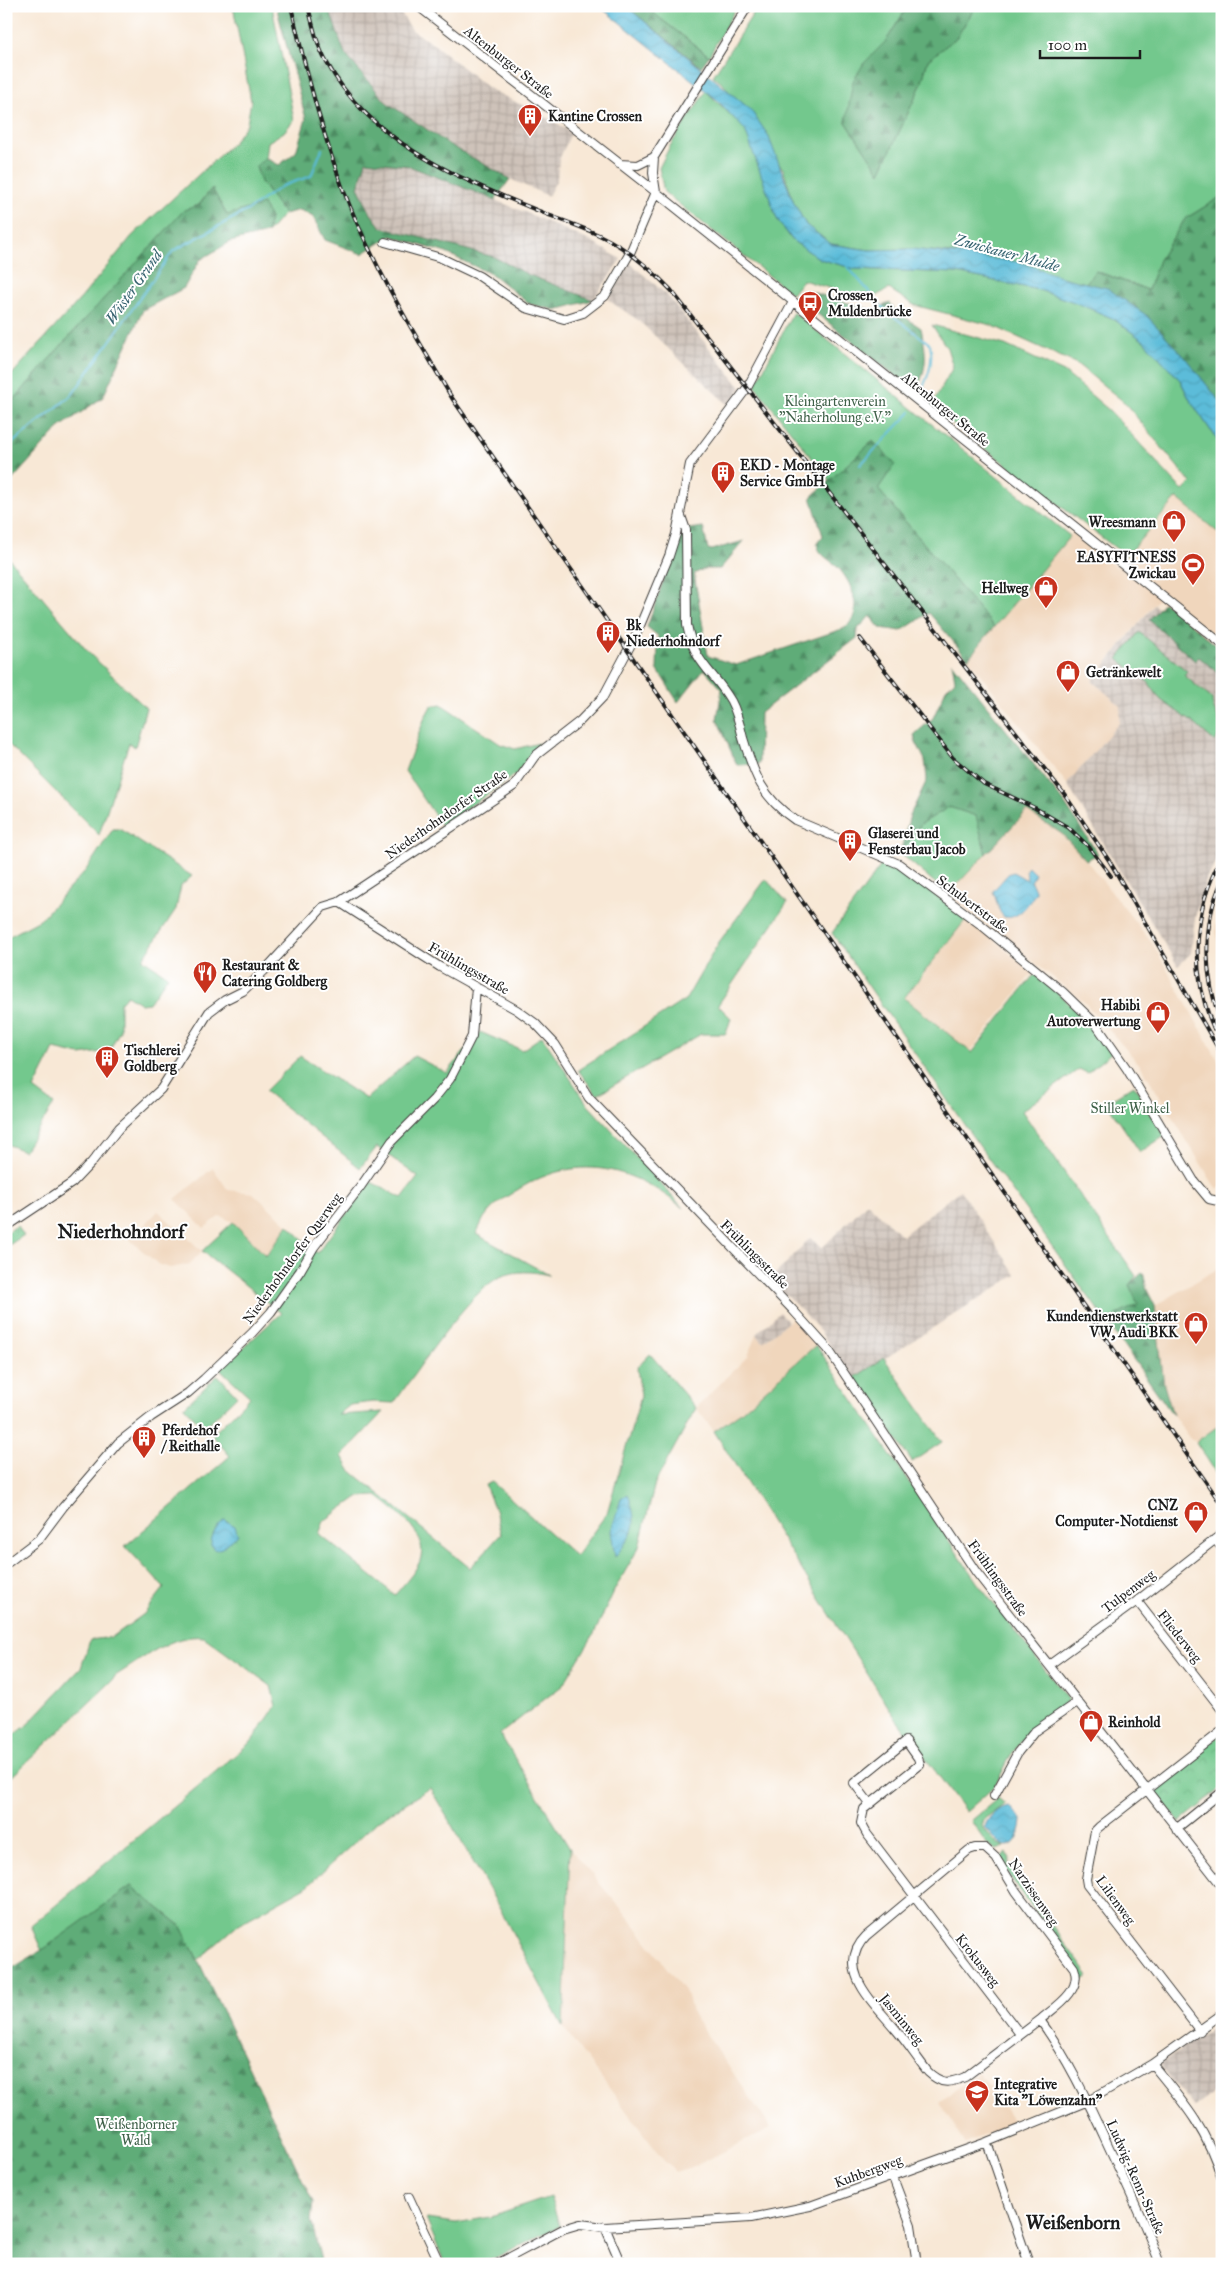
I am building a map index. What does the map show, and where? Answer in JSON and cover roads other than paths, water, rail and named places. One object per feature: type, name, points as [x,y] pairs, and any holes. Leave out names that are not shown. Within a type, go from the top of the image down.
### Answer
[{"type":"street","name":"Altenburger Straße","points":[[418,6],[656,192],[1222,644]]},
{"type":"street","points":[[386,242],[441,258],[479,276],[526,308],[564,319],[583,313],[605,296],[630,253],[656,192],[653,172],[654,157],[748,6]]},
{"type":"street","points":[[619,164],[638,165],[654,157]]},
{"type":"street","name":"Niederhohndorfer Straße","points":[[6,1227],[72,1183],[119,1128],[161,1089],[209,1012],[225,1000],[243,991],[323,907],[340,902],[514,786],[535,756],[590,711],[603,697],[636,635],[669,556],[690,464],[747,388],[793,302]]},
{"type":"street","name":"Schubertstraße","points":[[680,512],[686,530],[690,641],[704,668],[731,702],[753,770],[767,795],[780,810],[795,820],[900,864],[980,924],[1063,992],[1094,1023],[1127,1069],[1194,1180],[1208,1199],[1220,1202]]},
{"type":"street","name":"Frühlingsstraße","points":[[340,902],[476,987],[517,1010],[536,1023],[555,1044],[589,1098],[792,1309],[828,1349],[976,1572],[1222,1886]]},
{"type":"street","name":"Niederhohndorfer Querweg","points":[[6,1564],[39,1540],[62,1507],[118,1443],[151,1417],[188,1393],[252,1333],[271,1312],[300,1271],[314,1247],[361,1186],[392,1141],[434,1099],[450,1079],[472,1036],[476,987]]},
{"type":"street","points":[[1218,1536],[1222,1548]]},
{"type":"street","name":"Tulpenweg","points":[[1049,1665],[1137,1601],[1218,1536]]},
{"type":"street","name":"Fliederweg","points":[[1137,1601],[1222,1710]]},
{"type":"street","points":[[994,1796],[1018,1752],[1036,1732],[1077,1702]]},
{"type":"street","name":"Lilienweg","points":[[1200,2031],[1087,1885],[1086,1879],[1095,1831],[1222,1731]]},
{"type":"street","points":[[906,1741],[920,1764],[870,1804],[854,1783],[906,1741]]},
{"type":"street","points":[[1176,1829],[1222,1792]]},
{"type":"street","name":"Krokusweg","points":[[870,1804],[864,1809],[861,1823],[867,1834],[1020,2034]]},
{"type":"street","name":"Narzissenweg","points":[[914,1896],[969,1850],[985,1848],[996,1858],[1016,1891],[1067,1958],[1077,1976],[1073,1989],[1040,2020]]},
{"type":"street","name":"Jasminweg","points":[[914,1896],[866,1936],[856,1949],[853,1960],[854,1969],[865,1992],[875,2006],[928,2072],[941,2082],[946,2083],[965,2077],[1020,2034]]},
{"type":"street","name":"Kuhbergweg","points":[[497,2264],[563,2229],[580,2224],[605,2227],[751,2218],[810,2206],[987,2142],[1088,2101],[1152,2064],[1222,2014]]},
{"type":"street","points":[[1020,2034],[1040,2020],[1061,2048],[1088,2101]]},
{"type":"street","points":[[1152,2064],[1193,2114],[1203,2130],[1222,2179]]},
{"type":"street","name":"Ludwig-Renn-Straße","points":[[1088,2101],[1140,2213],[1160,2264]]},
{"type":"street","points":[[987,2142],[1029,2264]]},
{"type":"street","points":[[892,2175],[911,2225],[917,2264]]},
{"type":"street","points":[[409,2196],[440,2264]]},
{"type":"street","points":[[605,2227],[621,2264]]},
{"type":"water","points":[[599,6],[626,6],[750,109],[768,135],[794,203],[806,225],[831,244],[869,250],[912,249],[1020,262],[1065,278],[1107,288],[1146,315],[1183,355],[1222,404],[1222,447],[1190,400],[1180,380],[1144,341],[1112,318],[1039,290],[957,273],[855,269],[820,259],[793,241],[777,219],[745,130],[716,99]]},
{"type":"water","points":[[1028,867],[1035,874],[1031,882],[1036,892],[1019,913],[1014,916],[1004,917],[1000,912],[993,891],[1008,874],[1013,872],[1027,880],[1026,869]]},
{"type":"water","points":[[628,1494],[633,1514],[633,1528],[627,1541],[615,1557],[611,1531],[621,1499]]},
{"type":"water","points":[[225,1520],[235,1526],[238,1535],[222,1548],[215,1550],[211,1546],[213,1535]]},
{"type":"water","points":[[1009,1806],[1022,1819],[1018,1837],[1012,1845],[1008,1846],[998,1842],[985,1827],[994,1813],[1001,1808]]},
{"type":"waterway","name":"Wüster Grund","points":[[6,448],[72,395],[173,251],[248,210],[282,186],[311,176],[322,149]]},
{"type":"waterway","points":[[846,265],[884,309],[930,344],[930,370],[920,393]]},
{"type":"waterway","points":[[860,465],[911,412]]},
{"type":"railway","points":[[291,6],[321,121],[335,166],[354,216],[379,269],[452,398],[1222,1505]]},
{"type":"railway","points":[[308,6],[318,43],[327,63],[346,92],[369,117],[395,138],[423,157],[484,188],[609,240],[638,259],[671,290],[1065,795],[1110,862],[1222,1055]]},
{"type":"railway","points":[[860,638],[953,758],[984,784],[1035,808],[1069,828],[1088,846],[1111,876]]},
{"type":"railway","points":[[1214,1029],[1206,1008],[1201,986],[1198,942],[1200,920],[1205,899],[1222,857]]},
{"type":"railway","points":[[1222,881],[1215,898],[1211,916],[1207,952],[1211,989],[1222,1024]]},
{"type":"railway","points":[[1215,1021],[1222,1039]]},
{"type":"place","name":"Kantine Crossen","points":[[530,137]]},
{"type":"place","name":"Crossen, Muldenbrücke","points":[[810,324]]},
{"type":"place","name":"EKD - Montage Service GmbH","points":[[723,494]]},
{"type":"place","name":"Wreesmann","points":[[1174,543]]},
{"type":"place","name":"EASYFITNESS Zwickau","points":[[1193,586]]},
{"type":"place","name":"Hellweg","points":[[1046,609]]},
{"type":"place","name":"Bk Niederhohndorf","points":[[608,654]]},
{"type":"place","name":"Getränkewelt","points":[[1068,693]]},
{"type":"place","name":"Glaserei und Fensterbau Jacob","points":[[850,862]]},
{"type":"place","name":"Restaurant & Catering Goldberg","points":[[205,994]]},
{"type":"place","name":"Habibi Autoverwertung","points":[[1158,1034]]},
{"type":"place","name":"Tischlerei Goldberg","points":[[107,1079]]},
{"type":"place","name":"Kundendienstwerkstatt VW, Audi BKK","points":[[1196,1345]]},
{"type":"place","name":"Pferdehof / Reithalle","points":[[144,1459]]},
{"type":"place","name":"CNZ Computer-Notdienst","points":[[1196,1534]]},
{"type":"place","name":"Reinhold","points":[[1091,1743]]},
{"type":"place","name":"Integrative Kita \"Löwenzahn\"","points":[[977,2113]]},
{"type":"district","name":"Niederhohndorf","points":[[121,1231]]},
{"type":"district","name":"Weißenborn","points":[[1073,2222]]},
{"type":"water label","name":"Zwickauer Mulde","points":[[1007,253]]},
{"type":"park label","name":"Kleingartenverein \"Naherholung e.V.\"","points":[[835,410]]},
{"type":"park label","name":"Stiller Winkel","points":[[1130,1108]]},
{"type":"park label","name":"Weißenborner Wald","points":[[136,2132]]}]
